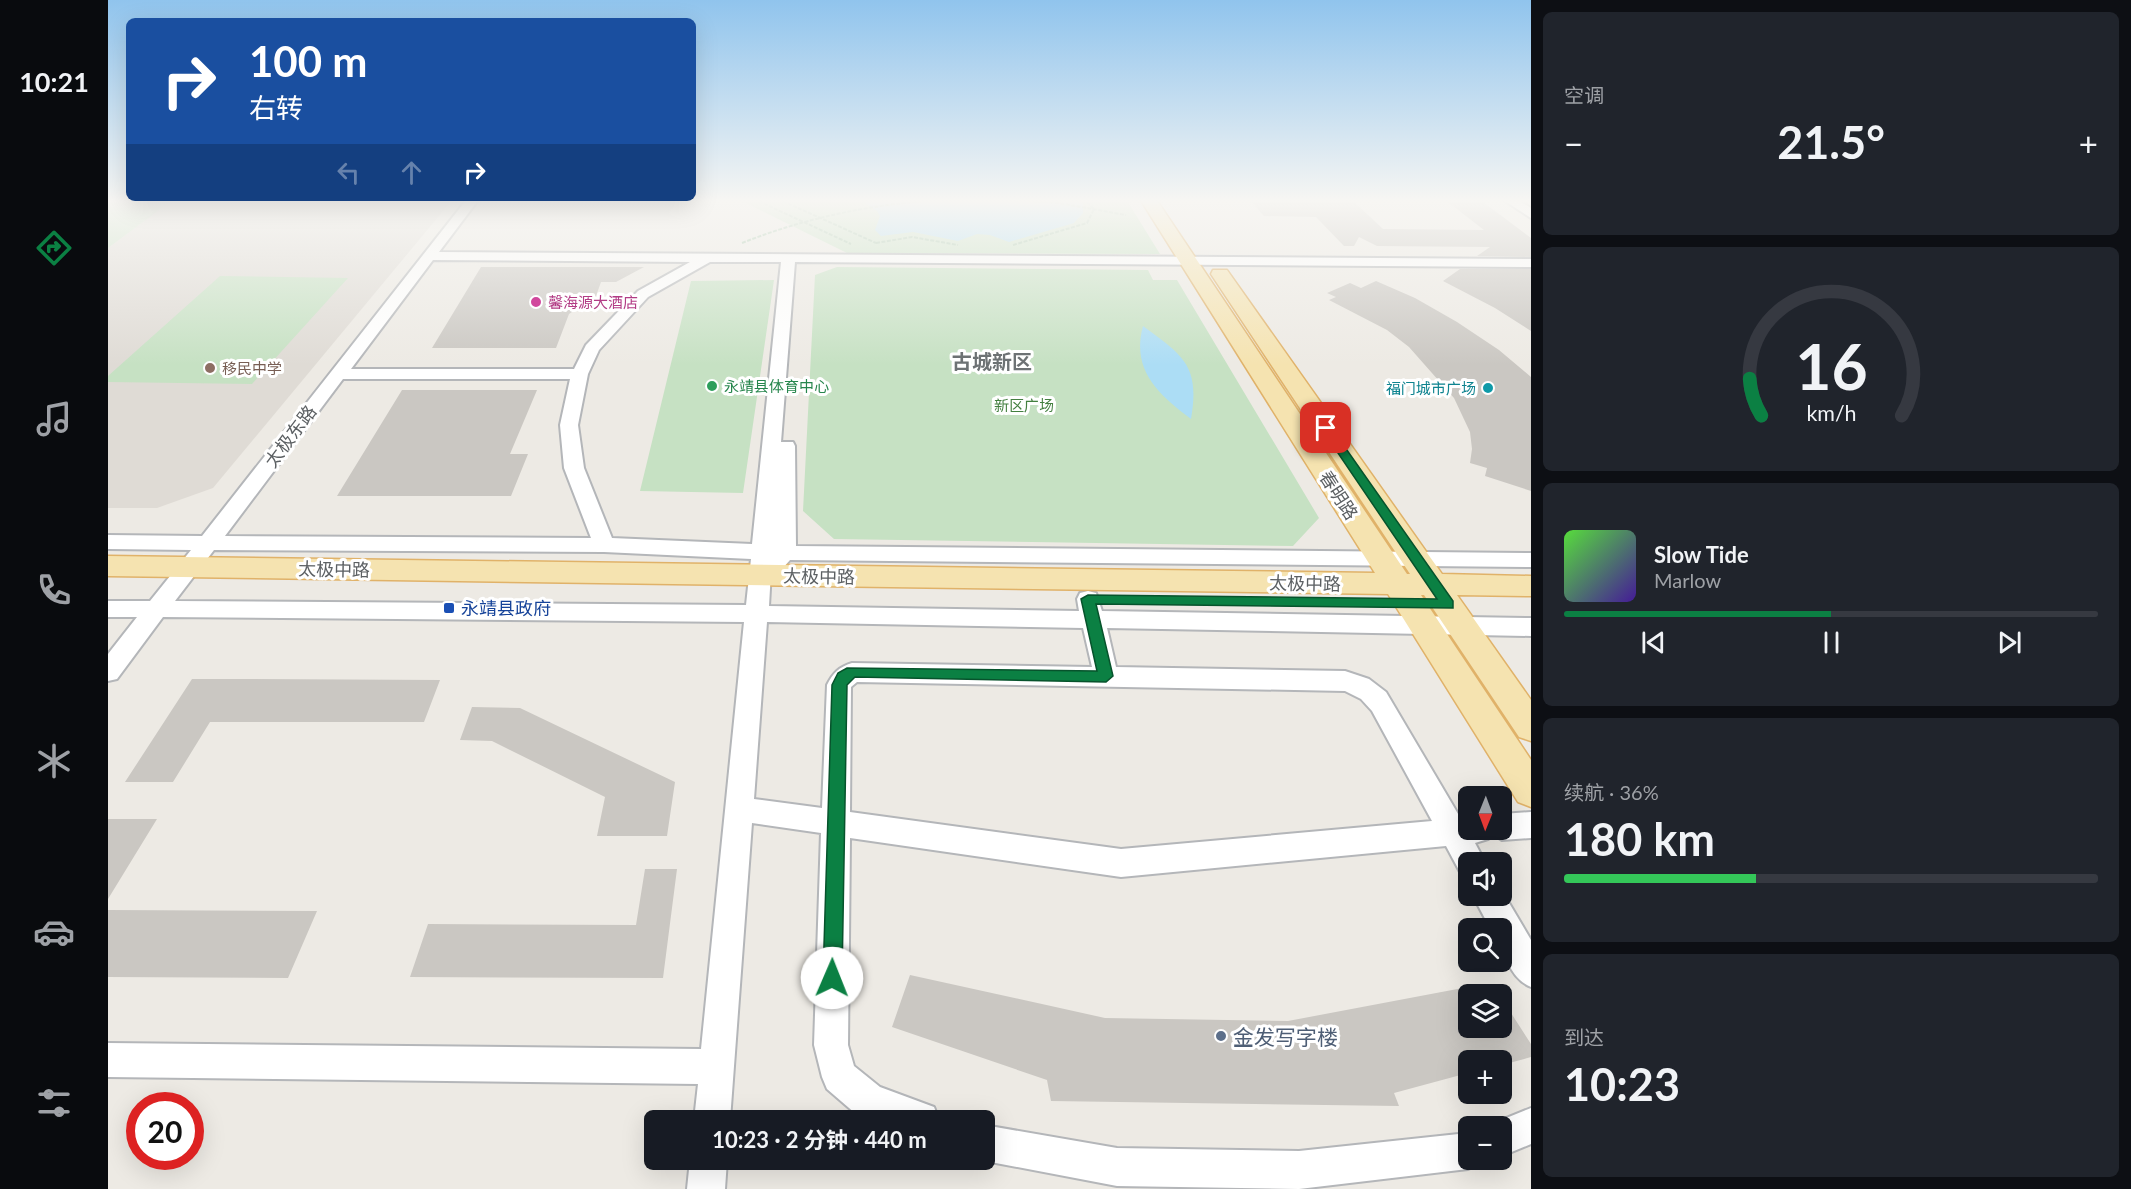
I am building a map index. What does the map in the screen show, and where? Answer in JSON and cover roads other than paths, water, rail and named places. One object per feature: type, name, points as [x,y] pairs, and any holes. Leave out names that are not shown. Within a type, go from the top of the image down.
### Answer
[{"type":"main road","name":"春明路","points":[[1194,254],[1416,559],[1531,726]]},
{"type":"main road","name":"春明路","points":[[1196,254],[1381,559],[1531,791]]},
{"type":"main road","name":"太极中路","points":[[108,566],[173,588]]},
{"type":"main road","name":"太极中路","points":[[766,578],[1090,610],[1410,604]]},
{"type":"main road","name":"太极中路","points":[[108,586],[173,588],[766,578],[1410,604],[1531,605]]},
{"type":"main road","name":"太极中路","points":[[1448,605],[1531,586]]},
{"type":"street","points":[[428,256],[1531,263]]},
{"type":"street","name":"太极东路","points":[[108,672],[428,256]]},
{"type":"street","points":[[604,545],[574,468],[568,425],[580,374],[592,348],[643,294],[706,258]]},
{"type":"street","points":[[713,1110],[738,809],[766,578],[788,258]]},
{"type":"street","points":[[337,374],[580,374]]},
{"type":"street","points":[[108,542],[604,545],[766,578],[1381,559],[1531,560]]},
{"type":"street","points":[[108,609],[173,588]]},
{"type":"street","points":[[1448,605],[1531,627]]},
{"type":"street","points":[[1090,610],[1106,676]]},
{"type":"street","points":[[894,1110],[869,1101],[839,1077],[831,1045],[840,685],[843,678],[852,672],[1354,683],[1370,692],[1381,704],[1458,820]]},
{"type":"street","points":[[738,809],[1121,863],[1458,832]]},
{"type":"street","points":[[1512,826],[1531,825]]},
{"type":"street","points":[[1494,906],[1531,971]]},
{"type":"street","points":[[108,1060],[717,1067]]},
{"type":"street","points":[[1512,1134],[1531,1126]]},
{"type":"street","points":[[995,1145],[1117,1167],[1299,1170],[1458,1152]]},
{"type":"street","points":[[706,1189],[708,1170]]},
{"type":"water","points":[[1143,326],[1169,346],[1186,364],[1193,386],[1191,419],[1168,400],[1150,380],[1141,356],[1140,342]]},
{"type":"place","name":"馨海源大酒店","points":[[536,302]]},
{"type":"place","name":"移民中学","points":[[210,368]]},
{"type":"place","name":"永靖县体育中心","points":[[712,386]]},
{"type":"place","name":"福门城市广场","points":[[1488,388]]},
{"type":"place","name":"永靖县政府","points":[[449,608]]},
{"type":"place","name":"金发写字楼","points":[[1221,1036]]},
{"type":"district","name":"古城新区","points":[[992,361]]},
{"type":"park label","name":"新区广场","points":[[1024,405]]}]
